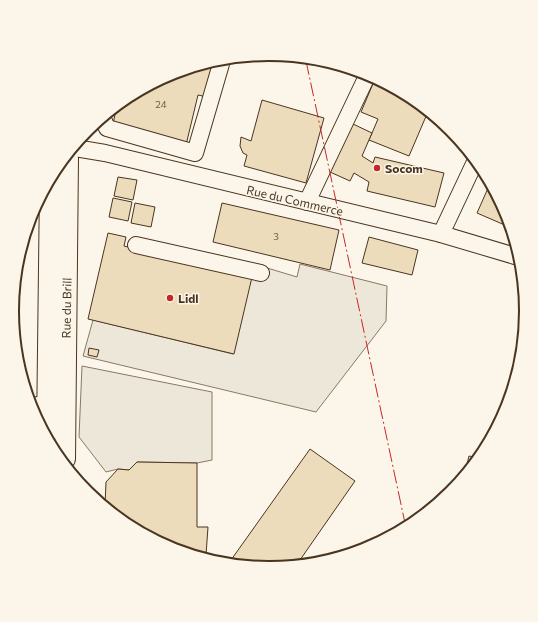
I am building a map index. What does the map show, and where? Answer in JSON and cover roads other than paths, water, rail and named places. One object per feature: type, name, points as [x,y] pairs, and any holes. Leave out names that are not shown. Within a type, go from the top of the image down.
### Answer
[{"type":"main road","name":"Rue du Brill","points":[[65,455],[68,163]]},
{"type":"main road","name":"Rue du Brill","points":[[42,416],[39,405],[50,191]]},
{"type":"street","points":[[105,123],[107,128],[195,153],[220,66]]},
{"type":"street","points":[[306,202],[365,80]]},
{"type":"street","points":[[173,170],[178,148]]},
{"type":"street","name":"Rue du Commerce","points":[[79,149],[105,153],[441,234],[512,255]]},
{"type":"street","points":[[441,234],[473,167]]},
{"type":"street","points":[[136,245],[261,273]]},
{"type":"place","name":"Socom","points":[[377,168]]},
{"type":"place","name":"Lidl","points":[[170,298]]}]
